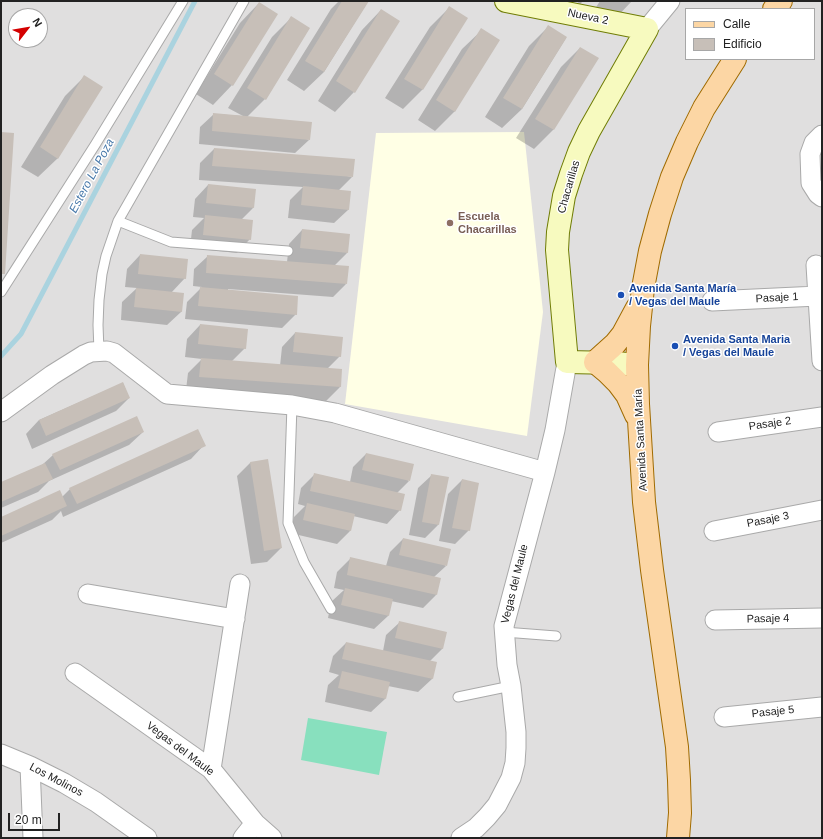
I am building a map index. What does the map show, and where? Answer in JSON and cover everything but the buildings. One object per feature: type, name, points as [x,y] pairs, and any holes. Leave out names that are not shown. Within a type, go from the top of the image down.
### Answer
[{"type":"main road","name":"Avenida Santa María","points":[[678,838],[680,813],[677,747],[644,502],[637,365],[639,326],[643,288],[650,251],[672,177],[704,108],[733,60]]},
{"type":"main road","points":[[640,436],[638,422],[627,395],[618,383],[595,362],[615,344],[623,334],[632,320],[639,304],[643,288]]},
{"type":"street","name":"Nueva 2","points":[[506,1],[647,29]]},
{"type":"street","points":[[647,29],[670,1]]},
{"type":"street","name":"Chacarillas","points":[[567,362],[557,250],[558,232],[564,196],[579,152],[647,29]]},
{"type":"street","points":[[817,190],[810,154],[814,143],[822,135]]},
{"type":"street","points":[[816,265],[822,362]]},
{"type":"street","name":"Pasaje 1","points":[[712,301],[818,296]]},
{"type":"street","points":[[1,412],[52,375],[84,355],[99,351],[114,353],[167,394],[292,406],[335,412],[545,472]]},
{"type":"street","points":[[567,362],[616,362],[637,365]]},
{"type":"street","name":"Vegas del Maule","points":[[461,838],[476,828],[488,817],[497,805],[511,778],[515,763],[516,748],[504,626],[545,472],[555,430],[567,362]]},
{"type":"street","name":"Pasaje 2","points":[[718,432],[822,416]]},
{"type":"street","name":"Pasaje 3","points":[[714,531],[822,510]]},
{"type":"street","points":[[211,769],[240,584]]},
{"type":"street","points":[[88,594],[235,619]]},
{"type":"street","name":"Pasaje 4","points":[[715,620],[822,618]]},
{"type":"street","name":"Vegas del Maule","points":[[75,673],[211,769],[255,823],[272,838]]},
{"type":"street","name":"Pasaje 5","points":[[724,717],[822,707]]},
{"type":"street","name":"Los Molinos","points":[[1,754],[30,766],[77,790],[127,830],[147,838]]},
{"type":"street","points":[[30,766],[33,838]]},
{"type":"street","points":[[243,838],[255,823]]},
{"type":"lane","points":[[1,292],[95,145],[183,1]]},
{"type":"lane","points":[[99,351],[98,325],[102,274],[118,221],[244,1]]},
{"type":"lane","points":[[118,221],[171,242],[288,251]]},
{"type":"lane","points":[[292,406],[288,523],[304,562],[331,609]]},
{"type":"lane","points":[[504,632],[556,636]]},
{"type":"lane","points":[[458,697],[511,686]]},
{"type":"shaded area","points":[[1,1],[822,1],[822,838],[1,838]]},
{"type":"shaded area","name":"Escuela Chacarillas","points":[[524,132],[543,312],[527,436],[345,404],[376,133]]},
{"type":"green space","points":[[308,718],[387,732],[379,775],[301,760]]},
{"type":"waterway","name":"Estero La Poza","points":[[1,356],[21,334],[195,1]]},
{"type":"place","name":"Escuela Chacarillas","points":[[450,223]]},
{"type":"place","name":"Avenida Santa María / Vegas del Maule","points":[[621,295]]},
{"type":"place","name":"Avenida Santa Maria / Vegas del Maule","points":[[675,346]]}]
